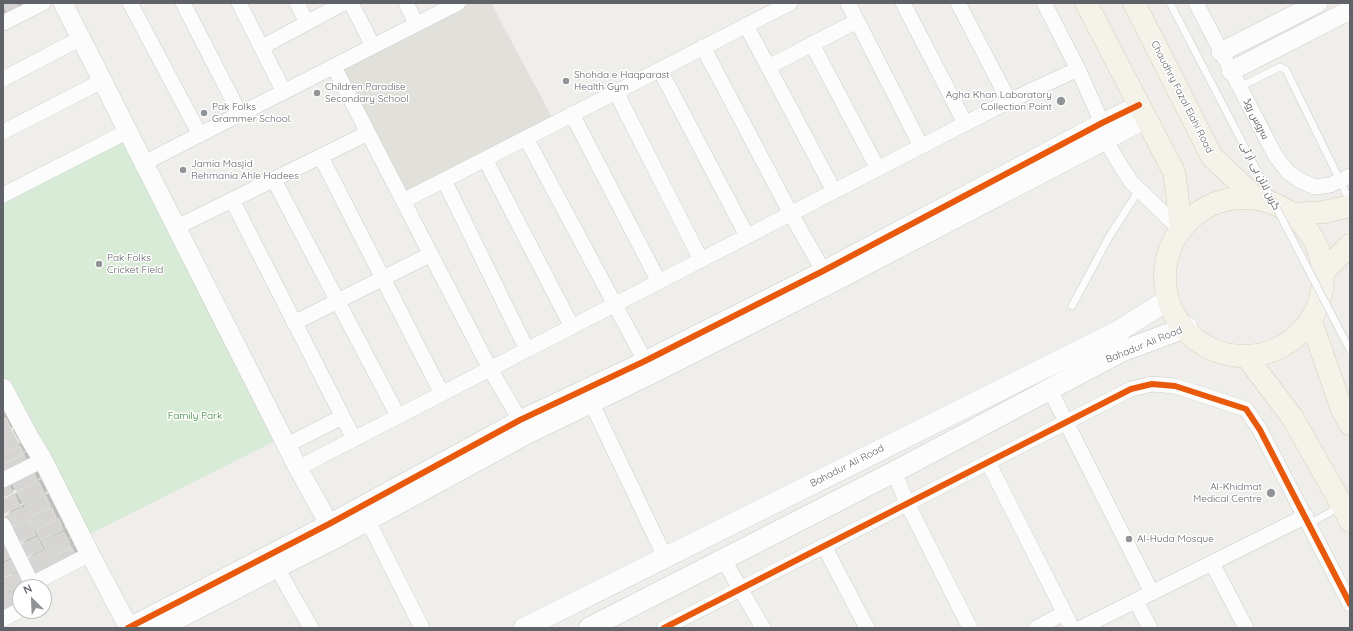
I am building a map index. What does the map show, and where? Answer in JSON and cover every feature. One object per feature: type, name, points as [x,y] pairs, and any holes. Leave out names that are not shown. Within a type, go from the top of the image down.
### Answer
[{"type":"main road","points":[[1086,3],[1174,172],[1178,193],[1181,230]]},
{"type":"main road","name":"Chaudhry Fazal Elahi Road","points":[[1134,3],[1212,157],[1257,199]]},
{"type":"main road","points":[[1235,199],[1257,199],[1279,206],[1296,214],[1312,235],[1321,256],[1322,274],[1320,300],[1311,321],[1298,335],[1283,346],[1265,354],[1246,356],[1227,354],[1208,348],[1187,327],[1177,320],[1168,300],[1165,276],[1169,252],[1181,230],[1196,215],[1214,204],[1235,199]]},
{"type":"main road","points":[[1296,214],[1324,212],[1350,206]]},
{"type":"main road","points":[[1322,274],[1350,245]]},
{"type":"main road","name":"Bahadur Ali Road","points":[[524,628],[1120,330],[1168,300]]},
{"type":"main road","points":[[1311,321],[1341,407],[1350,424]]},
{"type":"main road","name":"Bahadur Ali Road","points":[[589,628],[894,472],[1120,352],[1187,327]]},
{"type":"main road","points":[[1246,356],[1292,417],[1346,513]]},
{"type":"street","points":[[3,23],[43,3]]},
{"type":"street","points":[[63,3],[298,468],[332,532]]},
{"type":"street","points":[[130,3],[200,135]]},
{"type":"street","points":[[183,3],[240,114]]},
{"type":"street","points":[[240,3],[284,92]]},
{"type":"street","points":[[297,3],[307,23]]},
{"type":"street","points":[[262,47],[344,3]]},
{"type":"street","points":[[351,3],[373,46]]},
{"type":"street","points":[[406,3],[416,24]]},
{"type":"street","points":[[144,163],[458,3]]},
{"type":"street","points":[[403,201],[789,3]]},
{"type":"street","points":[[848,3],[921,146]]},
{"type":"street","points":[[903,3],[965,124]]},
{"type":"street","points":[[958,3],[1009,101]]},
{"type":"street","points":[[1044,3],[1078,69],[1104,132],[1132,183],[1181,230]]},
{"type":"street","name":"سروس روڈ","points":[[1196,3],[1275,155],[1288,172],[1301,181],[1315,187],[1330,185],[1345,178]]},
{"type":"street","points":[[1221,52],[1318,3]]},
{"type":"street","points":[[1235,79],[1350,10]]},
{"type":"street","points":[[768,67],[857,21]]},
{"type":"street","points":[[746,25],[834,191]]},
{"type":"street","points":[[3,79],[81,38]]},
{"type":"street","points":[[812,44],[878,168]]},
{"type":"street","points":[[703,48],[791,214],[827,277]]},
{"type":"street","points":[[334,67],[490,369],[520,420]]},
{"type":"street","points":[[298,468],[921,146],[1009,101],[1078,69]]},
{"type":"street","points":[[660,70],[748,236]]},
{"type":"street","points":[[3,132],[102,81]]},
{"type":"street","points":[[616,92],[701,260]]},
{"type":"street","points":[[3,388],[43,460],[129,628],[332,532],[368,521],[528,434],[592,404],[827,277],[1143,112]]},
{"type":"street","points":[[572,114],[659,282]]},
{"type":"street","points":[[3,195],[128,130]]},
{"type":"street","points":[[177,227],[368,133]]},
{"type":"street","points":[[526,138],[616,304],[644,360]]},
{"type":"street","points":[[321,156],[442,394]]},
{"type":"street","points":[[485,159],[572,326]]},
{"type":"street","points":[[274,180],[398,416]]},
{"type":"street","points":[[444,180],[527,350]]},
{"type":"street","points":[[232,200],[354,439]]},
{"type":"street","points":[[294,323],[431,254]]},
{"type":"street","points":[[161,628],[277,568],[332,532],[520,420],[644,360],[827,277]]},
{"type":"street","points":[[665,628],[1131,389],[1152,384],[1175,386],[1246,409],[1260,430],[1350,604]]},
{"type":"street","points":[[1050,390],[1152,593]]},
{"type":"street","points":[[592,404],[665,558]]},
{"type":"street","points":[[287,445],[342,417]]},
{"type":"street","points":[[3,480],[43,460]]},
{"type":"street","points":[[988,462],[1072,628]]},
{"type":"street","points":[[894,472],[907,503],[970,628]]},
{"type":"street","points":[[1081,628],[1212,563],[1307,520]]},
{"type":"street","points":[[368,521],[422,628]]},
{"type":"street","points":[[3,525],[30,579]]},
{"type":"street","points":[[824,546],[867,628]]},
{"type":"street","points":[[45,579],[90,554]]},
{"type":"street","points":[[724,559],[763,628]]},
{"type":"street","points":[[1212,563],[1246,628]]},
{"type":"street","points":[[277,568],[311,628]]},
{"type":"street","points":[[1136,601],[1150,628]]},
{"type":"street","points":[[1036,628],[1064,613]]},
{"type":"street","points":[[3,619],[12,614]]},
{"type":"lane","name":"گرین لائن بی آر ٹی","points":[[1170,3],[1350,350]]},
{"type":"lane","points":[[1235,79],[1280,67],[1286,70],[1345,178],[1350,201]]},
{"type":"lane","points":[[1072,306],[1109,237],[1138,190]]},
{"type":"lane","points":[[1307,520],[1346,513]]},
{"type":"shaded area","points":[[458,3],[491,3],[555,123],[403,201],[334,67]]},
{"type":"green space","name":"Pak Folks Cricket Field","points":[[128,131],[283,437],[82,538],[3,388],[3,195]]},
{"type":"building","points":[[3,3],[16,3],[20,10],[8,15]]},
{"type":"building","points":[[6,418],[12,431],[3,435],[3,419]]},
{"type":"building","points":[[13,432],[19,445],[3,453],[3,437]]},
{"type":"building","points":[[20,446],[24,454],[3,464],[3,454]]},
{"type":"building","points":[[24,455],[28,463],[7,473],[3,465]]},
{"type":"building","points":[[32,470],[38,481],[17,492],[11,481]]},
{"type":"building","points":[[39,482],[45,495],[24,505],[17,493]]},
{"type":"building","points":[[8,483],[13,493],[3,498],[3,485]]},
{"type":"building","points":[[15,495],[20,506],[3,514],[3,501]]},
{"type":"building","points":[[46,496],[51,507],[29,517],[24,507]]},
{"type":"building","points":[[22,507],[28,518],[10,527],[4,517]]},
{"type":"building","points":[[52,508],[57,519],[35,529],[29,518]]},
{"type":"building","points":[[29,519],[36,535],[17,544],[10,528]]},
{"type":"building","points":[[59,519],[63,530],[41,541],[36,530]]},
{"type":"building","points":[[64,532],[68,540],[46,550],[42,542]]},
{"type":"building","points":[[37,537],[43,549],[24,558],[19,546]]},
{"type":"building","points":[[69,541],[71,548],[50,557],[47,551]]},
{"type":"building","points":[[8,545],[13,557],[3,561],[3,548]]},
{"type":"building","points":[[72,548],[76,557],[55,567],[51,558]]},
{"type":"building","points":[[45,550],[54,568],[35,577],[27,559]]},
{"type":"building","points":[[15,558],[21,569],[3,578],[3,564]]},
{"type":"building","points":[[21,571],[25,579],[12,579],[12,590],[10,591],[4,580]]},
{"type":"building","points":[[3,581],[9,592],[3,595]]},
{"type":"building","points":[[10,593],[12,597],[12,611],[3,616],[3,597]]},
{"type":"cycle path","points":[[128,628],[329,524],[520,420],[645,361],[823,271],[1102,123],[1139,105]]},
{"type":"cycle path","points":[[664,628],[1131,389],[1152,384],[1175,386],[1246,409],[1260,430],[1350,604]]},
{"type":"place","name":"Shohda e Haqparast Health Gym","points":[[566,81]]},
{"type":"place","name":"Children Paradise Secondary School","points":[[317,93]]},
{"type":"place","name":"Agha Khan Laboratory Collection Point","points":[[1061,101]]},
{"type":"place","name":"Pak Folks Grammer School.","points":[[204,113]]},
{"type":"place","name":"Jamia Masjid Rehmania Ahle Hadees","points":[[183,170]]},
{"type":"place","name":"Pak Folks Cricket Field","points":[[99,264]]},
{"type":"place","name":"Al-Khidmat Medical Centre","points":[[1271,493]]},
{"type":"place","name":"Al-Huda Mosque","points":[[1129,539]]},
{"type":"park label","name":"Family Park","points":[[195,416]]}]
